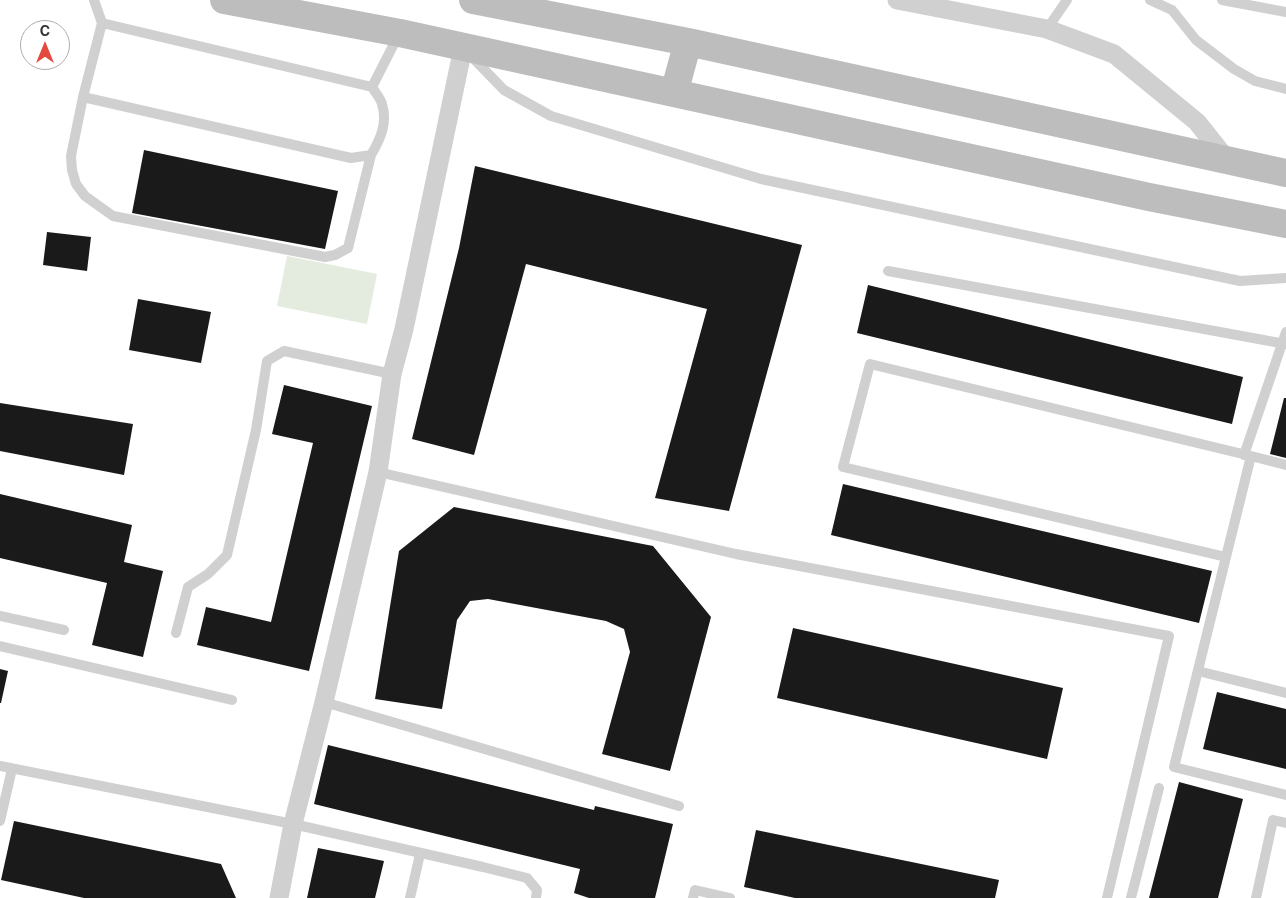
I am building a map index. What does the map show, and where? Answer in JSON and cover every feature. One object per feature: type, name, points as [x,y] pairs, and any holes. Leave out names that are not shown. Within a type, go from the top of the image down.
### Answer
[{"type":"main road","points":[[224,0],[400,33],[1149,197],[1286,224]]},
{"type":"main road","points":[[473,0],[688,42],[1286,173]]},
{"type":"main road","points":[[674,93],[688,42]]},
{"type":"street","points":[[897,0],[1047,29],[1114,54],[1197,122],[1228,161]]},
{"type":"street","points":[[279,898],[293,824],[378,472],[392,374],[404,329],[463,48]]},
{"type":"lane","points":[[94,0],[102,23],[83,96],[71,156],[76,184],[85,196],[112,216],[325,257],[335,255],[348,248],[372,155],[380,141],[384,122],[382,104],[372,87],[102,23]]},
{"type":"lane","points":[[1047,29],[1067,0]]},
{"type":"lane","points":[[1150,0],[1172,10],[1196,40],[1234,69],[1255,81],[1286,89]]},
{"type":"lane","points":[[1222,0],[1286,12]]},
{"type":"lane","points":[[372,87],[400,33]]},
{"type":"lane","points":[[463,48],[504,90],[551,116],[761,179],[1240,281],[1286,278]]},
{"type":"lane","points":[[83,96],[351,158],[372,155]]},
{"type":"lane","points":[[888,271],[1284,343]]},
{"type":"lane","points":[[1286,332],[1247,456],[1226,557],[1174,767],[1286,795]]},
{"type":"lane","points":[[176,633],[188,587],[208,574],[227,556],[256,430],[267,361],[284,352],[392,374]]},
{"type":"lane","points":[[1226,557],[843,467],[870,364],[1286,465]]},
{"type":"lane","points":[[378,472],[736,554],[1169,636],[1107,898]]},
{"type":"lane","points":[[0,616],[64,630]]},
{"type":"lane","points":[[0,646],[232,700]]},
{"type":"lane","points":[[1198,671],[1286,693]]},
{"type":"lane","points":[[324,702],[679,806]]},
{"type":"lane","points":[[0,766],[12,770],[293,824],[527,878],[538,890],[536,898]]},
{"type":"lane","points":[[0,821],[12,770]]},
{"type":"lane","points":[[1131,898],[1159,788]]},
{"type":"lane","points":[[1256,898],[1273,820],[1286,823]]},
{"type":"lane","points":[[410,898],[420,854]]},
{"type":"lane","points":[[693,898],[695,890],[730,898]]},
{"type":"shaded area","points":[[287,256],[377,274],[367,324],[277,306]]},
{"type":"building","points":[[144,150],[338,191],[325,249],[132,213]]},
{"type":"building","points":[[475,166],[802,245],[729,511],[655,498],[707,309],[526,264],[474,455],[412,439],[459,248]]},
{"type":"building","points":[[47,232],[91,237],[87,271],[43,265]]},
{"type":"building","points":[[868,285],[1243,377],[1232,424],[857,333]]},
{"type":"building","points":[[138,299],[211,312],[201,363],[129,350]]},
{"type":"building","points":[[284,385],[372,406],[309,671],[197,645],[206,607],[271,622],[313,443],[272,434]]},
{"type":"building","points":[[1284,398],[1286,398],[1286,458],[1270,454]]},
{"type":"building","points":[[0,403],[133,424],[124,475],[0,451]]},
{"type":"building","points":[[843,484],[1212,571],[1199,623],[831,535]]},
{"type":"building","points":[[0,494],[132,525],[124,562],[163,571],[143,657],[92,645],[107,583],[0,558]]},
{"type":"building","points":[[454,507],[653,546],[711,617],[670,771],[602,754],[630,652],[624,629],[606,621],[488,599],[470,601],[457,620],[442,709],[375,699],[399,551]]},
{"type":"building","points":[[793,628],[1063,688],[1047,759],[777,698]]},
{"type":"building","points":[[0,669],[8,671],[1,703],[0,703]]},
{"type":"building","points":[[1217,692],[1286,709],[1286,769],[1203,749]]},
{"type":"building","points":[[328,745],[594,810],[595,806],[673,824],[655,898],[589,898],[574,893],[580,869],[314,804]]},
{"type":"building","points":[[1179,782],[1243,799],[1218,898],[1149,898]]},
{"type":"building","points":[[14,821],[221,864],[236,898],[84,898],[1,880]]},
{"type":"building","points":[[756,830],[999,880],[995,898],[795,898],[744,887]]},
{"type":"building","points":[[318,848],[384,861],[375,898],[307,898]]}]
